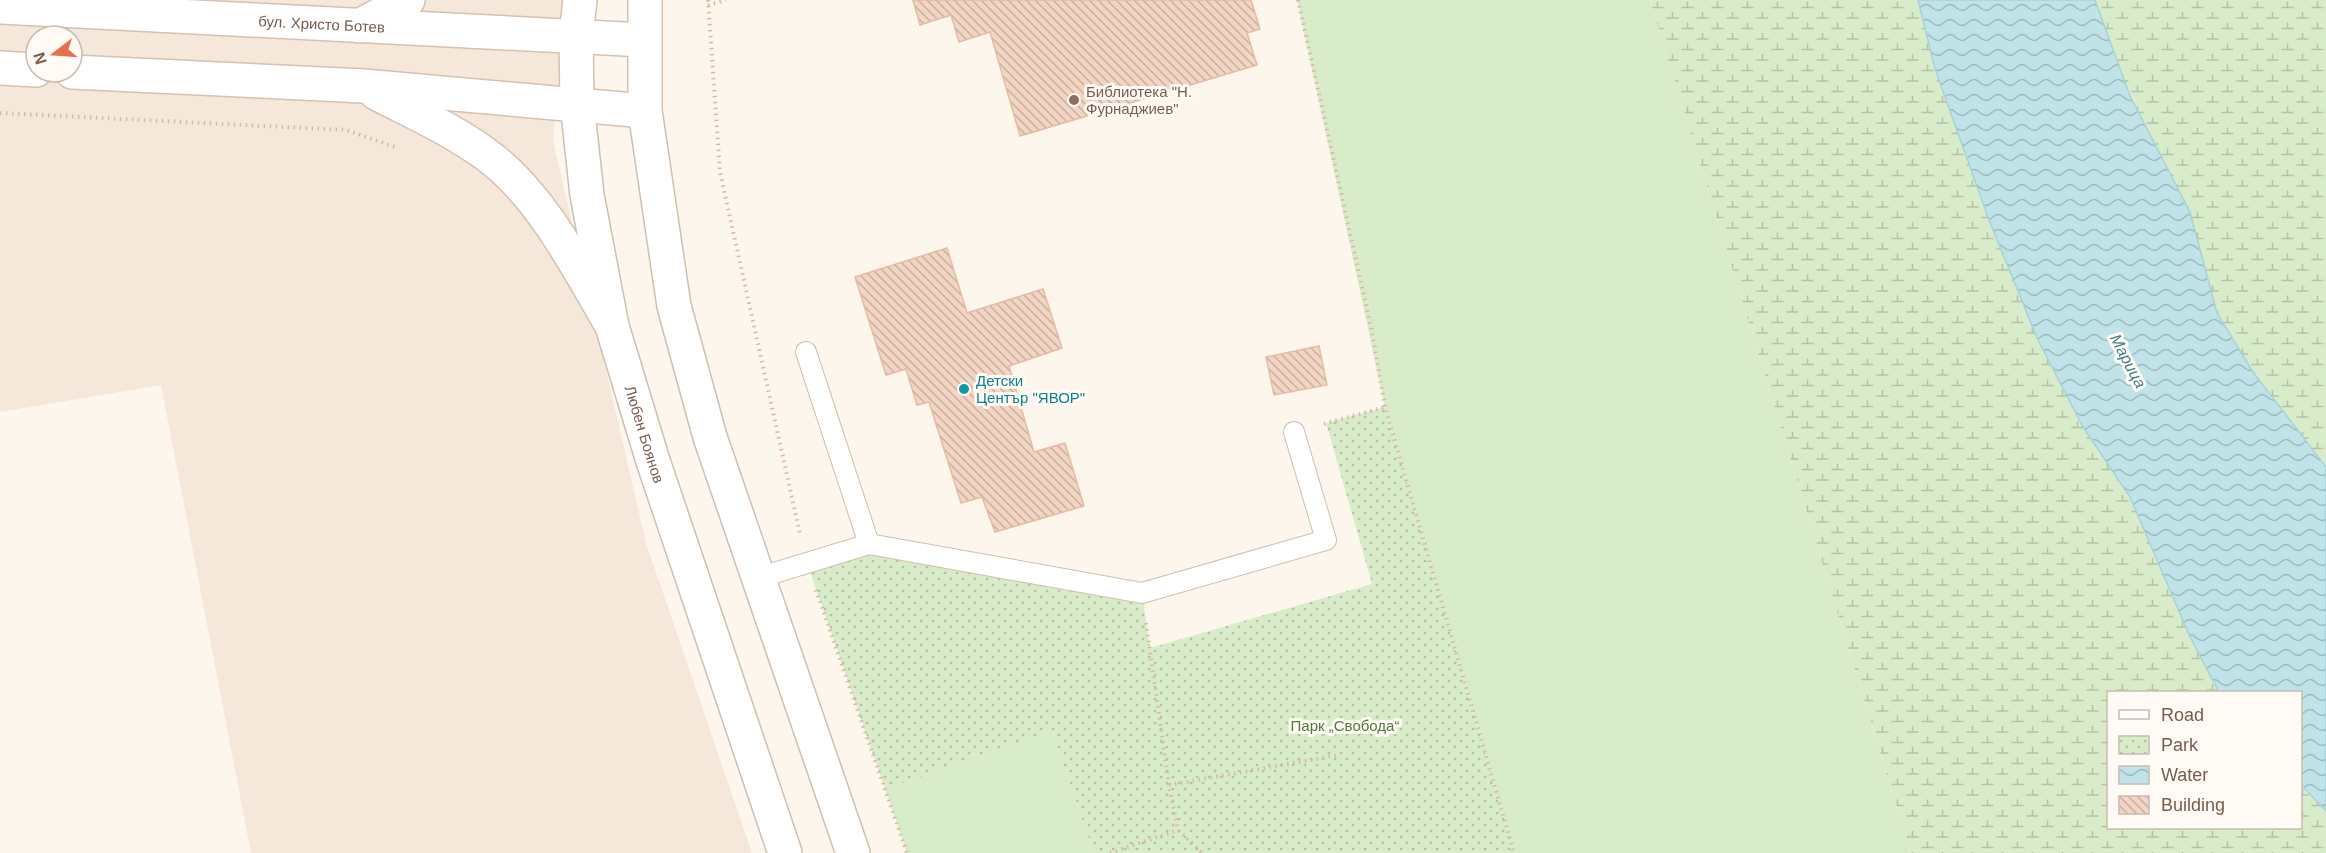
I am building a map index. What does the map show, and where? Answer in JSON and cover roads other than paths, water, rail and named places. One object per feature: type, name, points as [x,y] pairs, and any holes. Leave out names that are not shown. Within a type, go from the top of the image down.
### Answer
[{"type":"main road","points":[[358,27],[408,0]]},
{"type":"main road","name":"Любен Боянов","points":[[580,0],[576,36],[577,104],[587,195],[612,326],[653,460],[785,853]]},
{"type":"main road","points":[[645,0],[645,111],[674,306],[710,437],[853,853]]},
{"type":"main road","name":"бул. Христо Ботев","points":[[0,7],[644,40]]},
{"type":"main road","points":[[0,68],[24,69]]},
{"type":"main road","points":[[84,73],[364,86],[645,111]]},
{"type":"main road","points":[[364,86],[433,122],[485,153],[526,193],[567,248],[612,326]]},
{"type":"lane","points":[[806,352],[869,544]]},
{"type":"lane","points":[[758,578],[869,544],[1142,593],[1326,540],[1294,432]]},
{"type":"water","name":"Марица","points":[[1918,0],[2095,0],[2130,96],[2190,212],[2217,313],[2253,372],[2326,467],[2326,811],[2302,786],[2302,691],[2218,691],[2190,637],[2130,497],[2083,427],[2038,340],[1989,220],[1935,69]]},
{"type":"place","name":"Библиотека \"Н. Фурнаджиев\"","points":[[1074,100]]},
{"type":"place","name":"Детски Център \"ЯВОР\"","points":[[964,389]]},
{"type":"park label","name":"Парк „Свобода“","points":[[1345,725]]}]
